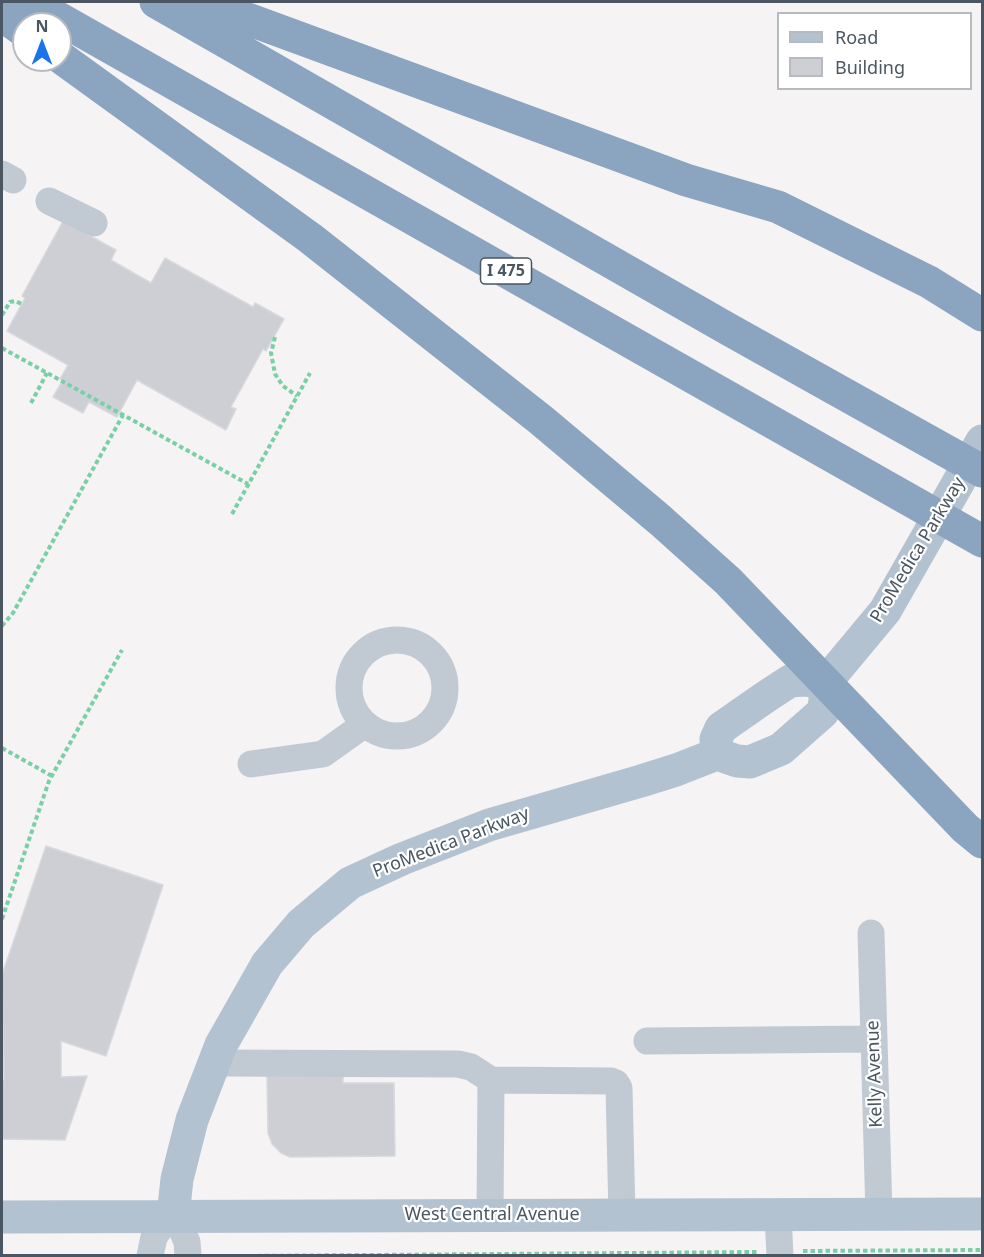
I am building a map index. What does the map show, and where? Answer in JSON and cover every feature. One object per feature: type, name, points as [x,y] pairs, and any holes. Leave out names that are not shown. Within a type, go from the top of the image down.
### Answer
[{"type":"highway","name":"I 475","points":[[30,2],[982,541]]},
{"type":"highway","points":[[156,2],[982,471]]},
{"type":"highway","points":[[206,2],[686,180],[778,207],[929,282],[982,315]]},
{"type":"highway","points":[[72,66],[310,238],[541,420],[660,520],[728,581],[965,828],[982,842]]},
{"type":"main road","name":"ProMedica Parkway","points":[[825,683],[885,611],[982,441]]},
{"type":"main road","points":[[790,681],[825,683],[823,712],[781,749],[750,762],[737,761],[717,754],[716,739],[721,728],[767,696],[790,681]]},
{"type":"main road","name":"ProMedica Parkway","points":[[173,1216],[177,1179],[192,1120],[230,1027],[267,964],[301,924],[350,883],[402,859],[489,825],[641,782],[717,754]]},
{"type":"main road","name":"West Central Avenue","points":[[2,1217],[982,1214]]},
{"type":"street","points":[[49,201],[94,223]]},
{"type":"street","points":[[251,764],[324,754],[365,724]]},
{"type":"street","name":"Kelly Avenue","points":[[871,933],[879,1215]]},
{"type":"street","points":[[647,1041],[874,1039]]},
{"type":"street","points":[[215,1063],[458,1064],[471,1067],[491,1080],[603,1080],[616,1083],[620,1088],[622,1215]]},
{"type":"street","points":[[490,1215],[491,1080]]},
{"type":"street","points":[[778,1215],[780,1253]]},
{"type":"street","points":[[150,1256],[154,1237],[173,1216],[187,1242],[188,1256]]},
{"type":"path","points":[[2,315],[10,302],[15,301],[22,304]]},
{"type":"path","points":[[275,337],[271,353],[275,374],[283,386],[297,396]]},
{"type":"path","points":[[2,348],[248,484]]},
{"type":"path","points":[[31,403],[47,373]]},
{"type":"path","points":[[232,514],[310,373]]},
{"type":"path","points":[[2,626],[14,613],[123,415]]},
{"type":"path","points":[[2,919],[52,776],[122,650]]},
{"type":"path","points":[[2,748],[52,776]]},
{"type":"path","points":[[243,1256],[982,1250]]},
{"type":"building","points":[[63,221],[116,250],[111,260],[151,283],[165,258],[253,307],[255,303],[284,319],[266,351],[263,349],[231,407],[236,409],[226,430],[137,380],[117,417],[89,402],[83,413],[53,397],[63,380],[60,379],[68,365],[7,331],[25,298],[22,296]]},
{"type":"building","points":[[46,846],[163,885],[106,1056],[61,1041],[61,1077],[87,1076],[65,1140],[2,1139],[2,1080],[4,1080],[2,975]]},
{"type":"building","points":[[343,1075],[343,1083],[394,1083],[395,1156],[290,1157],[281,1153],[272,1144],[268,1133],[267,1076]]}]
